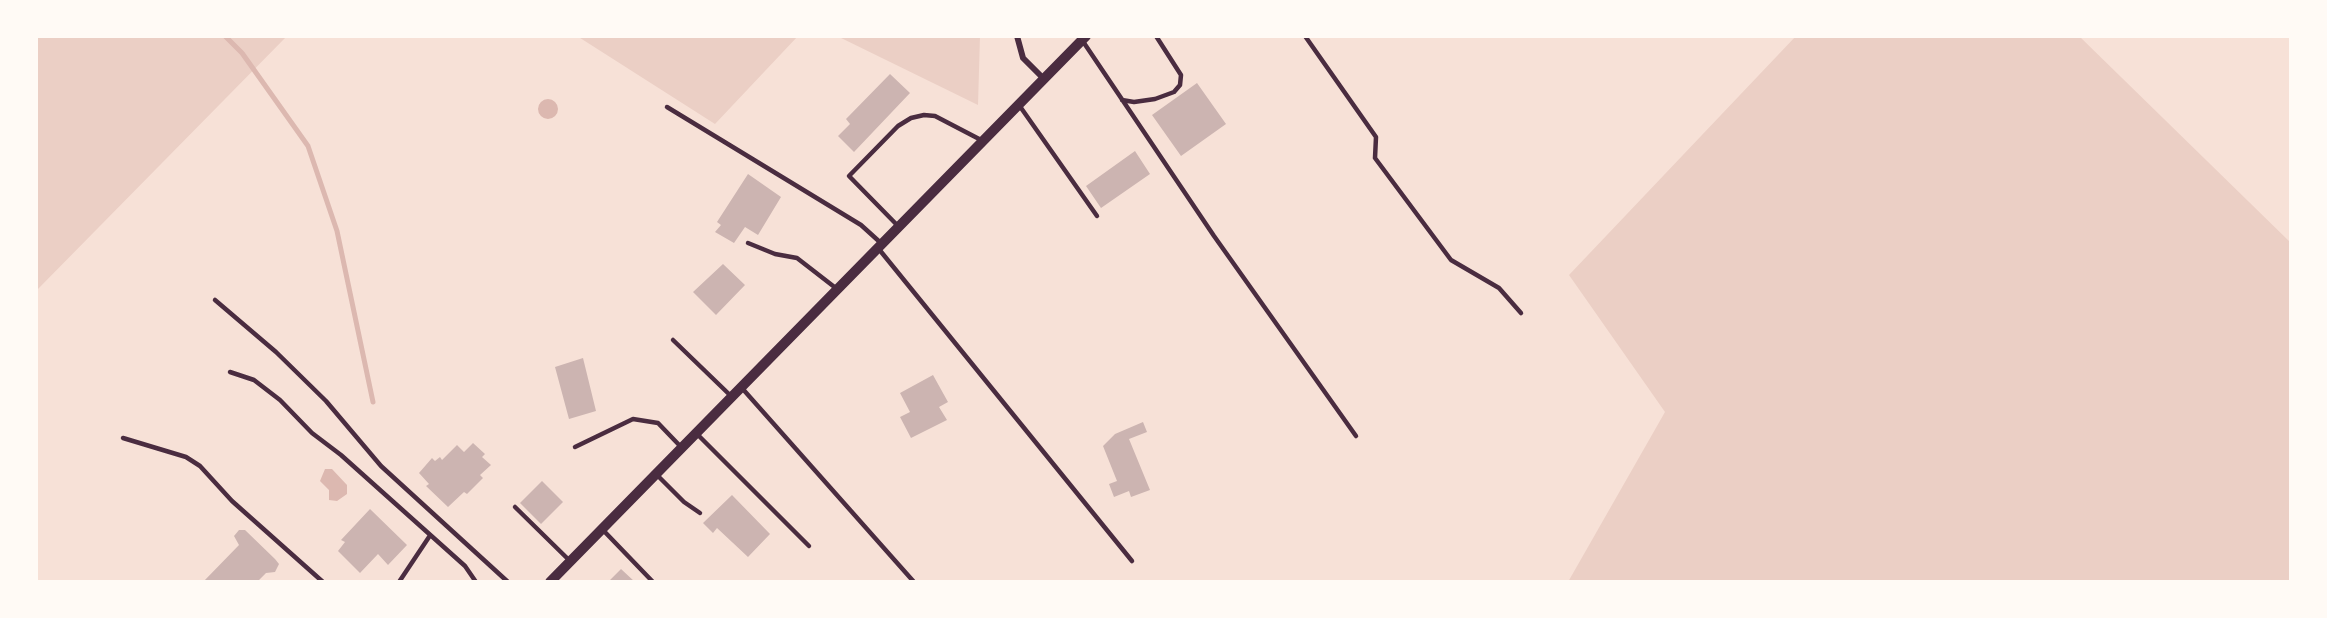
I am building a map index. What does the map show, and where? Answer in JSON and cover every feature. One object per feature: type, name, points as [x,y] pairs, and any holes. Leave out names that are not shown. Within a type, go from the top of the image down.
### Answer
[{"type":"street","points":[[1017,36],[1023,58],[1044,79]]},
{"type":"street","points":[[556,580],[570,561],[1084,38]]},
{"type":"lane","points":[[1122,100],[1134,102],[1155,99],[1174,92],[1180,85],[1180,75],[1156,36]]},
{"type":"lane","points":[[1305,36],[1376,137],[1375,158],[1451,260],[1499,288],[1521,313]]},
{"type":"lane","points":[[1084,38],[1122,100],[1356,436]]},
{"type":"lane","points":[[1019,105],[1097,216]]},
{"type":"lane","points":[[667,107],[861,225],[1132,561]]},
{"type":"lane","points":[[899,227],[849,176],[898,126],[911,118],[924,115],[935,117],[983,141]]},
{"type":"lane","points":[[748,243],[775,254],[797,258],[837,290]]},
{"type":"lane","points":[[215,300],[276,352],[326,401],[381,466],[508,582]]},
{"type":"lane","points":[[673,339],[732,397]]},
{"type":"lane","points":[[230,372],[254,380],[280,400],[312,433],[341,455],[429,537],[465,567],[476,582]]},
{"type":"lane","points":[[741,387],[914,582]]},
{"type":"lane","points":[[575,447],[633,419],[644,419],[658,423],[682,448]]},
{"type":"lane","points":[[696,434],[808,546]]},
{"type":"lane","points":[[123,438],[186,457],[200,466],[232,501],[323,582]]},
{"type":"lane","points":[[656,474],[700,513]]},
{"type":"lane","points":[[515,507],[570,561]]},
{"type":"lane","points":[[602,529],[653,582]]},
{"type":"lane","points":[[399,582],[429,537]]},
{"type":"shaded area","points":[[36,36],[287,36],[36,291]]},
{"type":"shaded area","points":[[577,36],[798,36],[715,124]]},
{"type":"shaded area","points":[[837,36],[980,36],[978,105]]},
{"type":"shaded area","points":[[1796,36],[2079,36],[2291,243],[2291,582],[1568,582],[1665,412],[1569,275]]},
{"type":"shaded area","points":[[548,99],[555,102],[558,109],[555,116],[548,119],[541,116],[538,109],[541,102]]},
{"type":"shaded area","points":[[325,469],[332,469],[347,485],[347,494],[337,501],[329,500],[329,490],[320,481]]},
{"type":"building","points":[[890,74],[910,93],[854,152],[838,136],[850,124],[846,119]]},
{"type":"building","points":[[1197,83],[1226,124],[1181,156],[1152,115]]},
{"type":"building","points":[[1135,151],[1150,174],[1101,208],[1086,186]]},
{"type":"building","points":[[748,174],[781,197],[758,235],[745,227],[734,243],[715,232],[721,225],[717,222]]},
{"type":"building","points":[[723,264],[745,285],[716,315],[693,292]]},
{"type":"building","points":[[583,358],[596,411],[569,419],[555,367]]},
{"type":"building","points":[[933,375],[948,402],[939,407],[947,420],[911,438],[900,417],[910,412],[900,393]]},
{"type":"building","points":[[1143,422],[1147,432],[1129,439],[1150,490],[1131,497],[1129,491],[1114,497],[1109,484],[1117,481],[1103,446],[1115,434]]},
{"type":"building","points":[[473,443],[485,454],[482,457],[491,465],[480,475],[483,478],[467,494],[464,492],[448,507],[426,486],[429,484],[419,473],[432,458],[435,461],[440,457],[442,460],[457,445],[464,452]]},
{"type":"building","points":[[542,481],[563,502],[541,524],[520,503]]},
{"type":"building","points":[[732,495],[770,534],[748,557],[717,528],[713,533],[703,523]]},
{"type":"building","points":[[370,509],[407,545],[388,565],[378,554],[360,573],[338,551],[345,542],[341,540]]},
{"type":"building","points":[[239,530],[245,530],[275,559],[279,564],[275,572],[266,573],[257,582],[203,582],[239,545],[234,536]]},
{"type":"building","points":[[621,569],[635,582],[608,582]]},
{"type":"waterway","points":[[225,36],[242,53],[308,146],[337,231],[373,402]]}]
